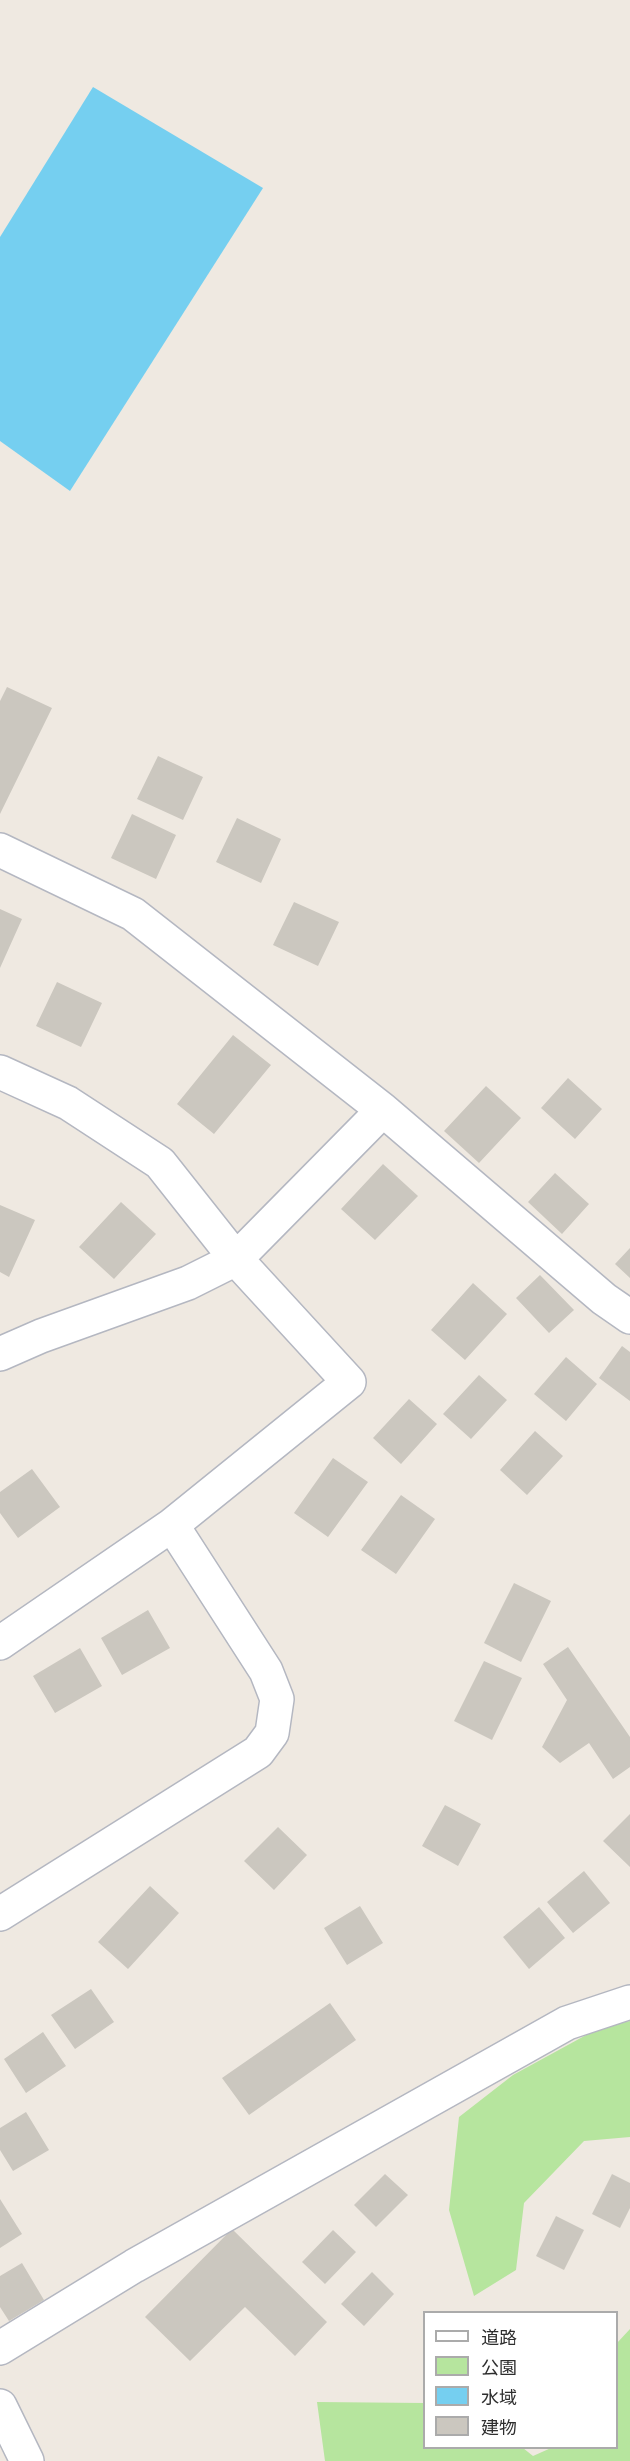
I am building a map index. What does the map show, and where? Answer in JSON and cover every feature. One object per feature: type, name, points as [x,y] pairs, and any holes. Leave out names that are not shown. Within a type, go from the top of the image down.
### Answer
[{"type":"street","points":[[0,850],[133,914],[383,1110],[595,1292],[630,1317]]},
{"type":"street","points":[[0,1072],[68,1103],[160,1163],[236,1259],[349,1382],[172,1525],[0,1643]]},
{"type":"street","points":[[0,1354],[41,1336],[188,1283],[236,1259],[383,1110]]},
{"type":"street","points":[[0,1914],[258,1752],[272,1733],[277,1699],[266,1671],[172,1525]]},
{"type":"street","points":[[0,2348],[134,2266],[567,2023],[630,2002]]},
{"type":"street","points":[[0,2406],[27,2461]]},
{"type":"green space","points":[[630,2021],[630,2137],[584,2141],[524,2203],[516,2270],[474,2296],[449,2210],[459,2117],[513,2075],[599,2028]]},
{"type":"green space","points":[[630,2329],[630,2461],[325,2461],[317,2402],[423,2403],[423,2449],[524,2449],[533,2456],[549,2449],[618,2449],[618,2342]]},
{"type":"water","points":[[93,87],[263,188],[70,491],[0,441],[0,237]]},
{"type":"building","points":[[7,687],[52,708],[0,814],[0,701]]},
{"type":"building","points":[[158,756],[203,777],[183,820],[137,799]]},
{"type":"building","points":[[132,814],[176,835],[156,879],[111,858]]},
{"type":"building","points":[[237,818],[281,839],[261,883],[216,862]]},
{"type":"building","points":[[294,902],[339,922],[318,966],[273,945]]},
{"type":"building","points":[[0,909],[22,919],[0,968]]},
{"type":"building","points":[[57,982],[102,1003],[81,1047],[36,1026]]},
{"type":"building","points":[[233,1035],[271,1065],[214,1134],[177,1104]]},
{"type":"building","points":[[568,1078],[602,1109],[575,1139],[541,1108]]},
{"type":"building","points":[[486,1086],[521,1118],[479,1163],[444,1131]]},
{"type":"building","points":[[383,1164],[418,1196],[375,1240],[341,1209]]},
{"type":"building","points":[[555,1173],[589,1204],[562,1234],[528,1202]]},
{"type":"building","points":[[121,1202],[156,1234],[114,1279],[79,1247]]},
{"type":"building","points":[[0,1205],[35,1220],[9,1277],[0,1272]]},
{"type":"building","points":[[630,1248],[630,1278],[615,1264]]},
{"type":"building","points":[[540,1275],[574,1310],[549,1333],[516,1298]]},
{"type":"building","points":[[473,1283],[507,1314],[465,1360],[431,1330]]},
{"type":"building","points":[[622,1346],[630,1352],[630,1401],[599,1378]]},
{"type":"building","points":[[566,1357],[597,1384],[566,1421],[534,1394]]},
{"type":"building","points":[[479,1375],[507,1400],[471,1439],[443,1414]]},
{"type":"building","points":[[409,1399],[437,1424],[401,1464],[373,1438]]},
{"type":"building","points":[[535,1431],[563,1456],[527,1495],[500,1470]]},
{"type":"building","points":[[333,1458],[368,1482],[328,1537],[294,1513]]},
{"type":"building","points":[[32,1469],[60,1507],[18,1538],[0,1513],[0,1492]]},
{"type":"building","points":[[401,1495],[435,1519],[396,1574],[361,1550]]},
{"type":"building","points":[[514,1583],[551,1601],[521,1662],[484,1643]]},
{"type":"building","points":[[148,1610],[170,1648],[122,1675],[101,1638]]},
{"type":"building","points":[[568,1647],[630,1737],[630,1767],[613,1779],[589,1743],[560,1763],[542,1747],[567,1700],[543,1664]]},
{"type":"building","points":[[80,1648],[102,1686],[55,1713],[33,1676]]},
{"type":"building","points":[[484,1661],[522,1678],[492,1740],[454,1721]]},
{"type":"building","points":[[445,1805],[481,1824],[458,1866],[422,1846]]},
{"type":"building","points":[[630,1814],[630,1867],[603,1841]]},
{"type":"building","points":[[278,1827],[307,1855],[274,1890],[244,1861]]},
{"type":"building","points":[[584,1871],[610,1903],[573,1933],[547,1902]]},
{"type":"building","points":[[150,1886],[179,1913],[128,1969],[98,1942]]},
{"type":"building","points":[[360,1906],[383,1943],[347,1965],[324,1928]]},
{"type":"building","points":[[539,1907],[565,1938],[529,1969],[503,1937]]},
{"type":"building","points":[[91,1989],[114,2022],[75,2049],[51,2015]]},
{"type":"building","points":[[330,2003],[356,2040],[249,2115],[222,2078]]},
{"type":"building","points":[[43,2032],[66,2066],[26,2093],[4,2059]]},
{"type":"building","points":[[26,2112],[49,2150],[13,2171],[0,2150],[0,2128]]},
{"type":"building","points":[[385,2174],[408,2195],[376,2227],[354,2205]]},
{"type":"building","points":[[612,2174],[630,2183],[630,2208],[620,2228],[592,2214]]},
{"type":"building","points":[[0,2199],[22,2234],[0,2248]]},
{"type":"building","points":[[556,2216],[584,2230],[564,2270],[536,2256]]},
{"type":"building","points":[[232,2229],[327,2322],[295,2356],[245,2307],[190,2361],[145,2317]]},
{"type":"building","points":[[333,2230],[356,2252],[325,2284],[302,2262]]},
{"type":"building","points":[[22,2263],[44,2300],[9,2321],[0,2307],[0,2276]]},
{"type":"building","points":[[372,2272],[394,2294],[364,2326],[341,2304]]}]
